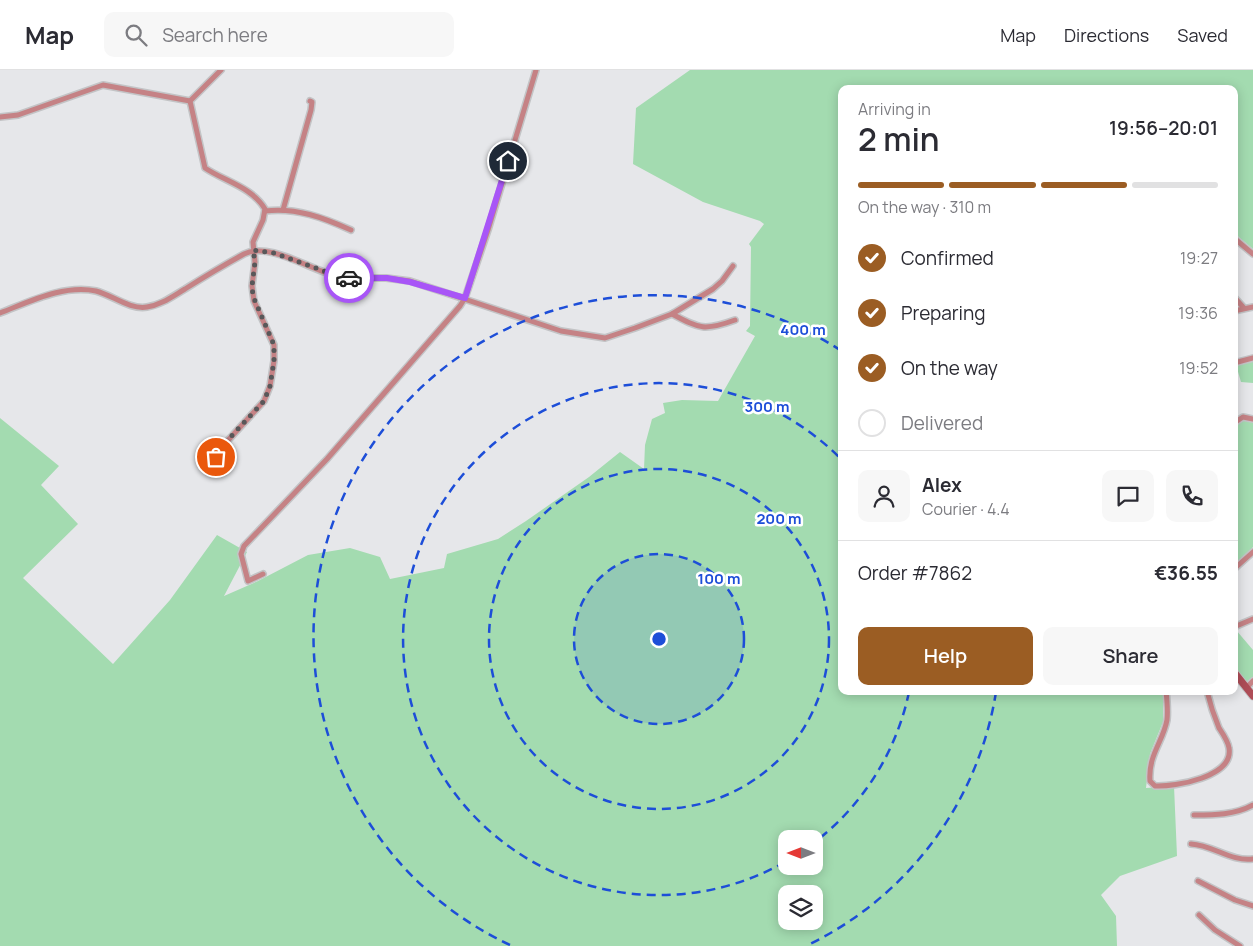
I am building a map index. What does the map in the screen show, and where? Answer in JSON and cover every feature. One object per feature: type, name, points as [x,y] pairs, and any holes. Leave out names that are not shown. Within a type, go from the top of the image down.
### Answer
[{"type":"street","points":[[190,101],[221,70]]},
{"type":"street","points":[[263,574],[248,581],[241,554],[244,546],[326,458],[465,298],[488,230],[536,70]]},
{"type":"street","points":[[0,117],[18,116],[103,85],[190,101]]},
{"type":"street","points":[[190,101],[205,168],[241,188],[261,203],[265,211],[253,242],[255,262],[252,286],[253,296],[274,345],[274,361],[270,386],[264,401],[221,448],[211,470]]},
{"type":"street","points":[[283,210],[311,110],[312,104],[310,101]]},
{"type":"street","points":[[265,211],[294,210],[351,230]]},
{"type":"street","points":[[1238,241],[1253,254]]},
{"type":"street","points":[[0,313],[49,295],[79,290],[89,290],[105,294],[138,307],[149,307],[170,298],[237,257],[253,250],[274,253],[338,276],[362,279],[387,278],[410,282],[465,298],[562,331],[605,338],[672,314],[717,286],[733,266]]},
{"type":"street","points":[[1238,301],[1244,308]]},
{"type":"street","points":[[1238,310],[1253,307]]},
{"type":"street","points":[[672,314],[696,327],[714,328],[735,320]]},
{"type":"street","points":[[1238,361],[1253,358]]},
{"type":"street","points":[[1238,420],[1242,418],[1253,419]]},
{"type":"street","points":[[1238,565],[1253,552]]},
{"type":"street","points":[[1238,625],[1253,619]]},
{"type":"street","points":[[1238,677],[1253,696]]},
{"type":"street","points":[[1246,688],[1253,681]]},
{"type":"street","points":[[1166,695],[1167,720],[1152,756],[1150,776],[1151,784],[1159,786],[1197,780],[1216,772],[1228,761],[1230,756],[1229,747],[1215,716],[1208,695]]},
{"type":"street","points":[[1194,815],[1231,813],[1253,805]]},
{"type":"street","points":[[1190,844],[1202,845],[1239,860],[1253,859]]},
{"type":"street","points":[[1198,881],[1235,900],[1253,906]]},
{"type":"street","points":[[1199,915],[1215,930],[1240,946]]},
{"type":"green space","points":[[690,70],[1253,70],[1253,249],[1238,236],[1238,85],[838,85],[838,695],[1163,695],[1163,722],[1150,754],[1146,788],[1174,786],[1177,856],[1120,876],[1101,895],[1116,916],[1117,946],[0,946],[0,418],[59,466],[41,485],[78,524],[23,578],[113,664],[170,600],[217,535],[247,552],[224,596],[308,555],[350,548],[380,557],[390,579],[444,568],[447,554],[498,539],[589,477],[620,452],[644,469],[645,445],[652,419],[665,413],[663,403],[682,400],[718,401],[755,336],[746,331],[750,326],[751,247],[749,244],[764,224],[703,202],[633,164],[636,108]]},
{"type":"green space","points":[[1253,360],[1253,383],[1241,382],[1238,364]]},
{"type":"green space","points":[[1243,419],[1253,421],[1253,547],[1238,563],[1238,423]]},
{"type":"green space","points":[[1238,632],[1253,650],[1253,677],[1246,682],[1238,672]]},
{"type":"way so far","points":[[216,457],[224,444],[264,401],[270,386],[275,354],[274,345],[253,296],[252,286],[255,266],[253,250],[270,252],[338,276],[349,278]]},
{"type":"route","points":[[349,278],[387,278],[416,283],[465,298],[488,230],[508,161]]}]
